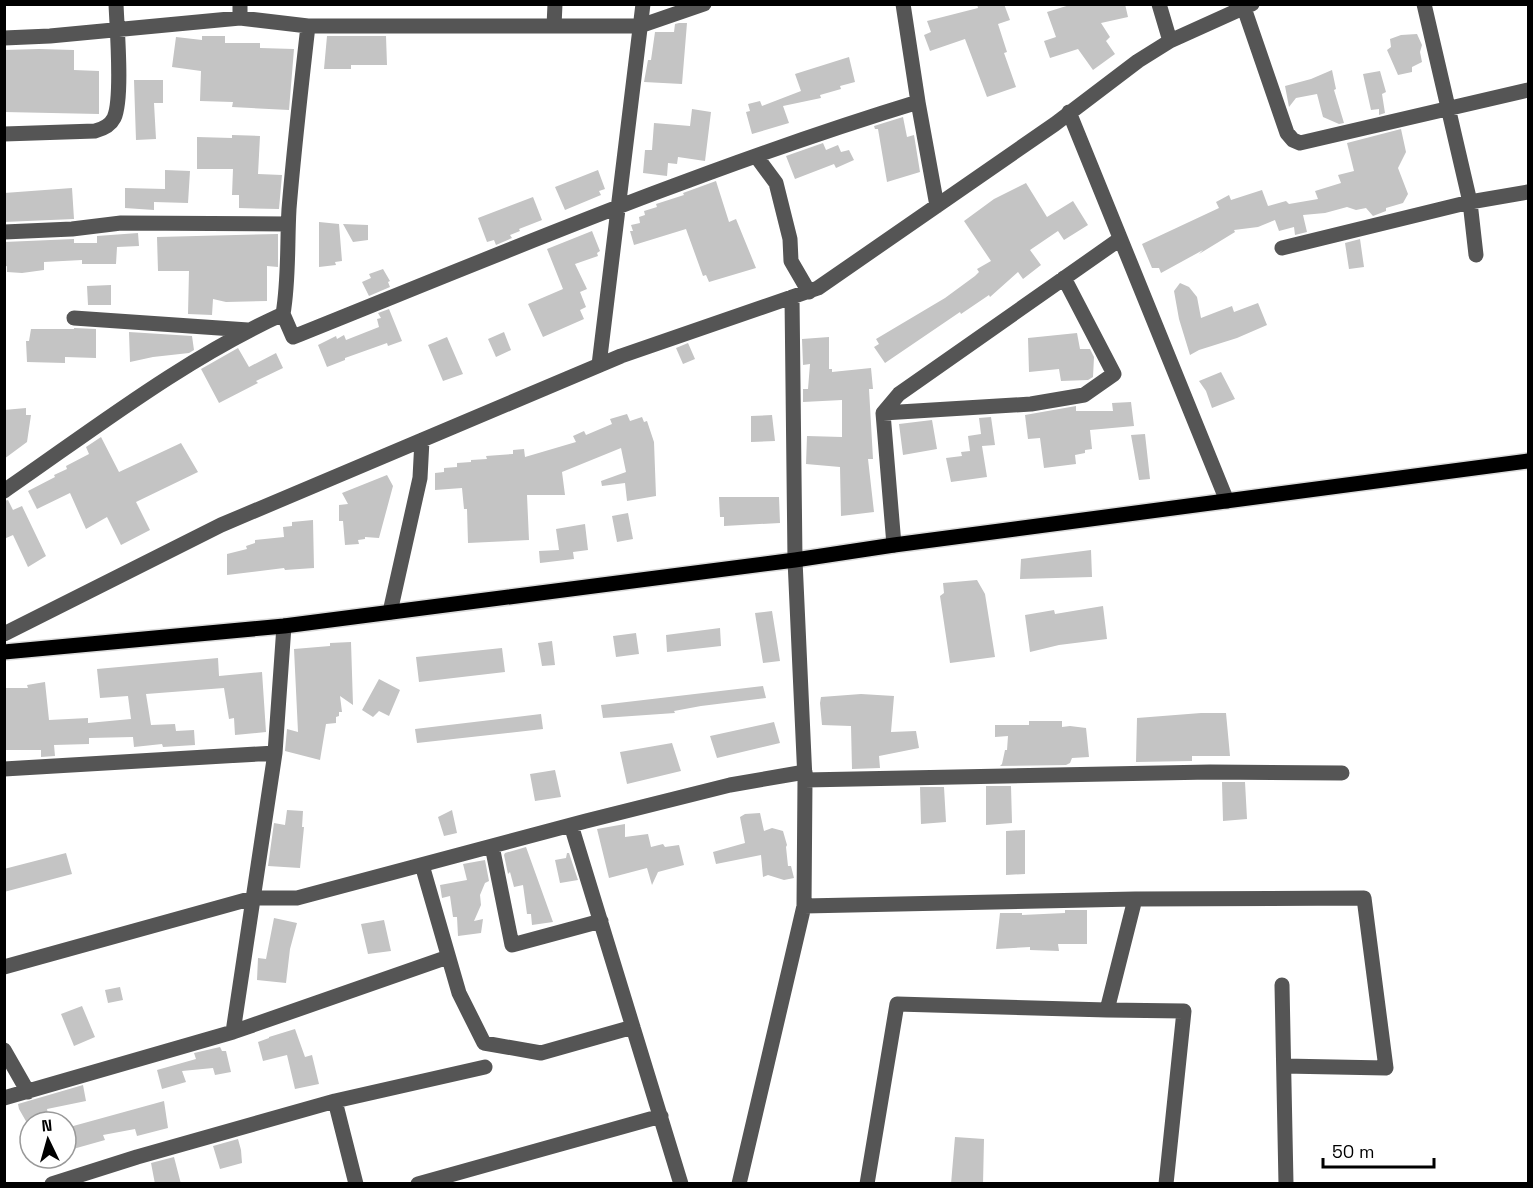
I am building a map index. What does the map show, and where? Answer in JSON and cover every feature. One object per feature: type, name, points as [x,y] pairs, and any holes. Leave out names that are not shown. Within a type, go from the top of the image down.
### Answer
[{"type":"main road","points":[[4,652],[284,626],[1528,461]]},
{"type":"street","points":[[4,134],[95,131],[106,128],[114,120],[118,103],[116,4]]},
{"type":"street","points":[[554,26],[555,4]]},
{"type":"street","points":[[599,365],[643,4]]},
{"type":"street","points":[[4,38],[117,29],[240,11],[308,26],[640,26],[704,4]]},
{"type":"street","points":[[903,4],[937,206]]},
{"type":"street","points":[[1159,4],[1170,41]]},
{"type":"street","points":[[1424,4],[1470,202],[1476,255]]},
{"type":"street","points":[[4,634],[221,525],[621,356],[818,288],[1055,124],[1138,61],[1170,41],[1248,6],[1287,133],[1293,140],[1300,143],[1528,90]]},
{"type":"street","points":[[308,26],[294,148],[288,224],[287,291],[283,314],[293,338],[618,206],[756,156],[918,102]]},
{"type":"street","points":[[1069,112],[1227,501]]},
{"type":"street","points":[[756,156],[776,183],[790,239],[791,261],[808,292]]},
{"type":"street","points":[[1282,248],[1470,202],[1528,192]]},
{"type":"street","points":[[4,232],[72,229],[121,223],[288,224]]},
{"type":"street","points":[[894,545],[883,413],[899,394],[1120,240]]},
{"type":"street","points":[[883,413],[1031,404],[1084,395],[1114,374],[1064,278]]},
{"type":"street","points":[[739,1184],[804,906],[805,776],[795,560],[792,297]]},
{"type":"street","points":[[4,491],[147,392],[248,330],[283,314]]},
{"type":"street","points":[[74,318],[248,330]]},
{"type":"street","points":[[390,612],[420,478],[422,440]]},
{"type":"street","points":[[233,1032],[275,753],[284,626]]},
{"type":"street","points":[[4,769],[275,753]]},
{"type":"street","points":[[4,967],[253,898],[297,898],[730,785],[805,776],[1342,773]]},
{"type":"street","points":[[571,825],[681,1184]]},
{"type":"street","points":[[492,846],[512,945],[601,921]]},
{"type":"street","points":[[422,865],[459,993],[484,1043],[541,1053],[633,1027]]},
{"type":"street","points":[[804,906],[1135,899],[1364,898],[1386,1068],[1284,1066]]},
{"type":"street","points":[[1107,1010],[1135,899]]},
{"type":"street","points":[[4,1098],[233,1032],[448,957]]},
{"type":"street","points":[[1282,985],[1286,1184]]},
{"type":"street","points":[[867,1184],[897,1004],[1184,1011],[1166,1184]]},
{"type":"street","points":[[4,1050],[28,1092]]},
{"type":"street","points":[[52,1184],[137,1156],[335,1101],[484,1066]]},
{"type":"street","points":[[335,1101],[356,1184]]},
{"type":"street","points":[[418,1184],[661,1116]]},
{"type":"building","points":[[977,4],[1004,4],[1010,20],[998,24],[1007,52],[1004,53],[1016,87],[987,97],[965,39],[930,51],[924,35],[931,32],[927,21],[978,8]]},
{"type":"building","points":[[1073,4],[1125,4],[1128,17],[1101,23],[1110,37],[1106,41],[1115,54],[1093,70],[1078,49],[1050,58],[1044,41],[1056,37],[1047,12]]},
{"type":"building","points":[[687,23],[682,84],[644,82],[648,60],[651,60],[655,32],[674,32],[675,24]]},
{"type":"building","points":[[1417,34],[1422,45],[1420,52],[1422,62],[1412,67],[1412,72],[1398,75],[1387,50],[1391,47],[1390,39],[1401,35]]},
{"type":"building","points":[[202,36],[225,36],[225,43],[260,43],[260,48],[294,49],[289,110],[232,107],[233,102],[200,101],[201,71],[172,67],[176,37],[202,40]]},
{"type":"building","points":[[327,36],[386,36],[387,65],[351,65],[351,69],[324,69]]},
{"type":"building","points":[[4,50],[74,50],[74,70],[99,71],[99,114],[4,112]]},
{"type":"building","points":[[849,57],[855,82],[820,95],[821,98],[783,106],[789,123],[752,134],[746,112],[750,111],[748,104],[760,101],[762,106],[801,91],[795,74]]},
{"type":"building","points":[[1332,70],[1336,89],[1334,90],[1344,123],[1339,124],[1323,117],[1317,94],[1296,98],[1289,107],[1285,86]]},
{"type":"building","points":[[1380,71],[1386,92],[1382,94],[1385,113],[1379,115],[1379,109],[1371,110],[1363,74]]},
{"type":"building","points":[[134,80],[163,80],[163,103],[154,103],[156,139],[136,140]]},
{"type":"building","points":[[692,109],[711,112],[705,161],[678,157],[677,164],[668,163],[667,176],[643,173],[645,150],[652,150],[654,123],[690,126]]},
{"type":"building","points":[[903,117],[907,137],[914,135],[920,172],[887,182],[878,129],[874,126]]},
{"type":"building","points":[[1401,129],[1406,152],[1398,168],[1408,194],[1403,203],[1386,208],[1386,211],[1373,216],[1366,208],[1356,210],[1347,207],[1325,213],[1303,215],[1307,232],[1295,235],[1294,227],[1279,231],[1275,220],[1258,227],[1234,230],[1235,232],[1199,254],[1203,250],[1161,273],[1159,268],[1152,268],[1142,244],[1219,208],[1216,202],[1229,195],[1231,200],[1262,190],[1268,206],[1286,201],[1289,204],[1318,199],[1315,191],[1341,183],[1338,175],[1354,171],[1347,143]]},
{"type":"building","points":[[232,135],[260,136],[258,174],[282,175],[279,209],[239,208],[239,195],[232,195],[233,169],[197,169],[197,137],[232,138]]},
{"type":"building","points":[[823,143],[826,150],[838,145],[841,152],[849,150],[854,160],[836,168],[834,164],[795,179],[786,156]]},
{"type":"building","points":[[165,170],[190,171],[188,203],[154,202],[154,210],[125,208],[125,188],[165,189]]},
{"type":"building","points":[[598,170],[605,189],[599,191],[601,195],[565,210],[555,187]]},
{"type":"building","points":[[716,181],[729,222],[736,219],[756,268],[709,282],[706,275],[703,276],[686,229],[634,245],[630,231],[633,231],[631,225],[640,223],[639,217],[645,215],[644,211],[657,207],[656,204]]},
{"type":"building","points":[[1026,183],[1047,217],[1073,201],[1088,225],[1064,240],[1058,231],[1030,250],[1041,265],[1023,279],[1018,272],[990,297],[989,295],[961,314],[960,312],[885,363],[874,347],[879,344],[876,339],[945,298],[975,276],[979,272],[977,269],[991,261],[964,221],[994,199]]},
{"type":"building","points":[[72,188],[74,219],[4,222],[4,193]]},
{"type":"building","points":[[533,197],[542,220],[519,229],[520,231],[510,235],[512,238],[496,245],[494,240],[487,242],[478,218]]},
{"type":"building","points":[[319,222],[339,224],[342,261],[335,262],[336,265],[319,267]]},
{"type":"building","points":[[343,224],[368,225],[368,240],[353,242]]},
{"type":"building","points":[[592,231],[600,251],[597,253],[598,256],[575,264],[587,289],[580,292],[586,307],[580,310],[584,319],[543,337],[528,304],[563,289],[547,249]]},
{"type":"building","points":[[138,233],[139,246],[117,247],[116,264],[82,264],[82,260],[44,262],[44,270],[22,273],[7,272],[7,266],[4,267],[4,242],[74,239],[74,243],[97,243],[97,236]]},
{"type":"building","points":[[278,234],[278,267],[267,266],[267,301],[226,302],[213,299],[212,315],[188,314],[189,271],[158,271],[157,237]]},
{"type":"building","points":[[1360,239],[1364,267],[1349,269],[1345,243]]},
{"type":"building","points":[[383,269],[390,281],[388,282],[390,287],[369,296],[362,282],[371,278],[369,274]]},
{"type":"building","points":[[1180,283],[1189,287],[1197,297],[1201,318],[1232,306],[1234,312],[1258,303],[1267,325],[1190,355],[1179,319],[1174,291]]},
{"type":"building","points":[[111,285],[111,305],[88,305],[87,286]]},
{"type":"building","points":[[389,309],[402,341],[388,346],[387,343],[327,367],[318,345],[336,336],[337,339],[344,335],[346,340],[379,327],[377,319],[381,318],[378,313]]},
{"type":"building","points":[[31,329],[96,329],[96,358],[65,357],[65,363],[27,362],[26,341],[29,341]]},
{"type":"building","points":[[129,332],[192,336],[194,350],[189,353],[130,362]]},
{"type":"building","points":[[504,332],[511,350],[496,357],[488,339]]},
{"type":"building","points":[[1077,333],[1080,349],[1090,349],[1094,357],[1093,377],[1088,380],[1061,381],[1059,369],[1029,372],[1028,338]]},
{"type":"building","points":[[447,337],[463,374],[443,381],[428,345]]},
{"type":"building","points":[[829,337],[829,369],[832,369],[832,372],[871,368],[873,389],[869,389],[873,459],[868,459],[874,512],[841,516],[840,467],[806,464],[807,436],[842,437],[842,400],[803,402],[803,389],[808,389],[810,364],[803,365],[802,339]]},
{"type":"building","points":[[688,343],[695,359],[683,364],[676,348]]},
{"type":"building","points":[[238,348],[249,367],[276,353],[283,368],[219,403],[201,369]]},
{"type":"building","points":[[1221,372],[1235,399],[1212,408],[1206,391],[1199,381]]},
{"type":"building","points":[[1131,402],[1134,426],[1090,430],[1092,449],[1075,455],[1076,464],[1044,468],[1040,438],[1028,439],[1025,415],[1076,406],[1076,411],[1113,411],[1112,403]]},
{"type":"building","points":[[26,408],[26,415],[31,415],[27,442],[4,459],[4,410]]},
{"type":"building","points":[[627,414],[630,421],[642,417],[644,422],[647,421],[654,442],[656,496],[627,501],[625,483],[602,486],[601,481],[626,472],[621,448],[562,472],[565,495],[527,495],[529,540],[468,543],[467,509],[464,509],[462,488],[435,490],[435,473],[444,472],[444,468],[457,467],[457,463],[471,462],[471,460],[487,459],[486,456],[513,454],[513,450],[524,449],[525,457],[576,442],[573,436],[584,431],[586,435],[612,424],[610,419]]},
{"type":"building","points":[[772,415],[775,441],[751,442],[751,416]]},
{"type":"building","points":[[991,417],[995,445],[982,446],[987,477],[951,482],[946,458],[962,456],[961,452],[970,451],[968,436],[981,434],[979,418]]},
{"type":"building","points":[[932,420],[937,449],[903,455],[899,424]]},
{"type":"building","points":[[1145,434],[1150,479],[1139,480],[1131,435]]},
{"type":"building","points":[[101,437],[119,472],[181,443],[198,472],[136,502],[150,530],[121,545],[107,517],[86,529],[70,493],[37,509],[28,491],[55,477],[54,475],[67,469],[66,466],[89,454],[86,447]]},
{"type":"building","points":[[387,475],[393,486],[379,538],[365,537],[365,539],[358,540],[359,544],[345,545],[343,521],[339,521],[339,505],[348,504],[342,493]]},
{"type":"building","points":[[719,497],[779,497],[780,523],[724,526],[724,517],[720,517]]},
{"type":"building","points":[[8,500],[13,510],[22,506],[46,556],[28,567],[13,535],[4,539],[4,501]]},
{"type":"building","points":[[628,513],[633,539],[617,542],[612,516]]},
{"type":"building","points":[[313,520],[314,568],[285,570],[284,568],[227,575],[227,554],[247,549],[246,546],[255,543],[255,540],[284,537],[283,527],[292,526],[292,522]]},
{"type":"building","points":[[585,524],[588,550],[573,552],[574,559],[540,563],[539,551],[559,550],[556,529]]},
{"type":"building","points":[[1091,550],[1092,577],[1020,579],[1021,559]]},
{"type":"building","points":[[977,580],[985,594],[995,657],[950,663],[940,596],[944,593],[943,583]]},
{"type":"building","points":[[1103,606],[1107,639],[1059,645],[1030,652],[1025,615],[1054,610],[1055,614]]},
{"type":"building","points":[[772,611],[780,661],[763,663],[755,613]]},
{"type":"building","points":[[720,628],[721,646],[667,652],[666,635]]},
{"type":"building","points":[[636,633],[639,654],[616,657],[613,636]]},
{"type":"building","points":[[552,641],[555,665],[542,666],[538,643]]},
{"type":"building","points":[[351,642],[353,705],[340,696],[342,712],[339,712],[339,716],[336,717],[336,723],[326,724],[320,760],[285,751],[287,729],[298,732],[294,649]]},
{"type":"building","points":[[502,648],[505,672],[419,682],[416,657]]},
{"type":"building","points":[[218,658],[219,676],[262,672],[266,732],[235,735],[234,718],[229,719],[224,688],[146,694],[151,725],[175,724],[176,731],[194,730],[195,745],[163,747],[162,744],[134,747],[133,737],[89,738],[89,744],[54,745],[55,756],[41,757],[41,750],[4,750],[4,688],[28,688],[27,685],[45,682],[49,720],[88,718],[88,723],[131,719],[128,696],[100,698],[97,669]]},
{"type":"building","points":[[379,679],[400,690],[389,716],[379,711],[373,717],[362,710]]},
{"type":"building","points":[[763,686],[766,698],[701,706],[674,711],[675,713],[603,718],[601,705]]},
{"type":"building","points":[[861,694],[894,696],[891,732],[916,731],[919,748],[879,756],[880,768],[852,769],[851,726],[822,725],[820,703],[821,697]]},
{"type":"building","points":[[1226,713],[1230,756],[1192,756],[1192,761],[1136,762],[1137,718]]},
{"type":"building","points":[[541,714],[543,729],[417,743],[415,729]]},
{"type":"building","points":[[1029,721],[1062,721],[1062,727],[1086,728],[1089,757],[1072,758],[1066,765],[1000,766],[1005,750],[1007,750],[1008,736],[995,737],[995,725],[1029,725]]},
{"type":"building","points":[[774,722],[780,743],[717,758],[710,736]]},
{"type":"building","points":[[672,743],[681,771],[627,784],[620,752]]},
{"type":"building","points":[[555,770],[561,797],[535,801],[530,774]]},
{"type":"building","points":[[1222,782],[1245,782],[1247,819],[1223,821]]},
{"type":"building","points":[[986,786],[1011,786],[1012,823],[986,825]]},
{"type":"building","points":[[920,787],[944,787],[946,822],[921,824]]},
{"type":"building","points":[[287,810],[303,811],[302,827],[304,827],[300,868],[268,866],[274,823],[285,825]]},
{"type":"building","points":[[452,810],[457,833],[444,836],[438,817]]},
{"type":"building","points":[[760,813],[764,831],[772,828],[783,831],[787,845],[788,866],[791,866],[794,878],[784,880],[768,875],[763,877],[761,855],[716,864],[713,852],[745,843],[740,817],[745,814]]},
{"type":"building","points":[[625,824],[625,837],[648,834],[651,847],[663,844],[665,847],[679,845],[684,865],[658,872],[652,885],[647,868],[609,878],[597,829]]},
{"type":"building","points":[[1025,830],[1025,874],[1006,875],[1006,831]]},
{"type":"building","points":[[526,847],[553,922],[532,925],[531,914],[527,914],[523,885],[514,887],[510,872],[508,874],[505,853]]},
{"type":"building","points":[[66,853],[72,874],[4,892],[4,869]]},
{"type":"building","points":[[569,853],[578,880],[560,883],[555,860],[566,858]]},
{"type":"building","points":[[485,860],[489,881],[485,883],[480,895],[481,905],[474,921],[483,919],[481,933],[458,936],[457,917],[453,917],[450,896],[442,898],[440,885],[467,880],[463,864]]},
{"type":"building","points":[[1065,910],[1087,910],[1087,944],[1058,944],[1059,951],[1030,950],[1030,947],[996,949],[1000,913],[1022,913],[1022,915],[1065,913]]},
{"type":"building","points":[[274,918],[297,923],[290,949],[286,983],[257,980],[258,958],[266,959]]},
{"type":"building","points":[[384,920],[391,951],[368,954],[361,924]]},
{"type":"building","points":[[120,987],[123,1000],[108,1003],[105,990]]},
{"type":"building","points":[[82,1006],[95,1037],[74,1046],[61,1014]]},
{"type":"building","points":[[295,1029],[305,1057],[312,1055],[319,1084],[295,1089],[287,1055],[263,1061],[258,1042]]},
{"type":"building","points":[[220,1047],[222,1051],[226,1051],[231,1072],[215,1075],[213,1068],[182,1071],[186,1082],[162,1089],[157,1070],[196,1059],[194,1053]]},
{"type":"building","points":[[83,1085],[86,1101],[47,1110],[20,1110],[18,1104]]},
{"type":"building","points":[[164,1101],[168,1128],[137,1136],[135,1129],[103,1135],[105,1140],[78,1148],[78,1125]]},
{"type":"building","points":[[955,1137],[984,1139],[983,1184],[951,1184]]},
{"type":"building","points":[[238,1139],[242,1163],[220,1169],[213,1146]]},
{"type":"building","points":[[174,1157],[181,1184],[155,1184],[151,1163]]}]
